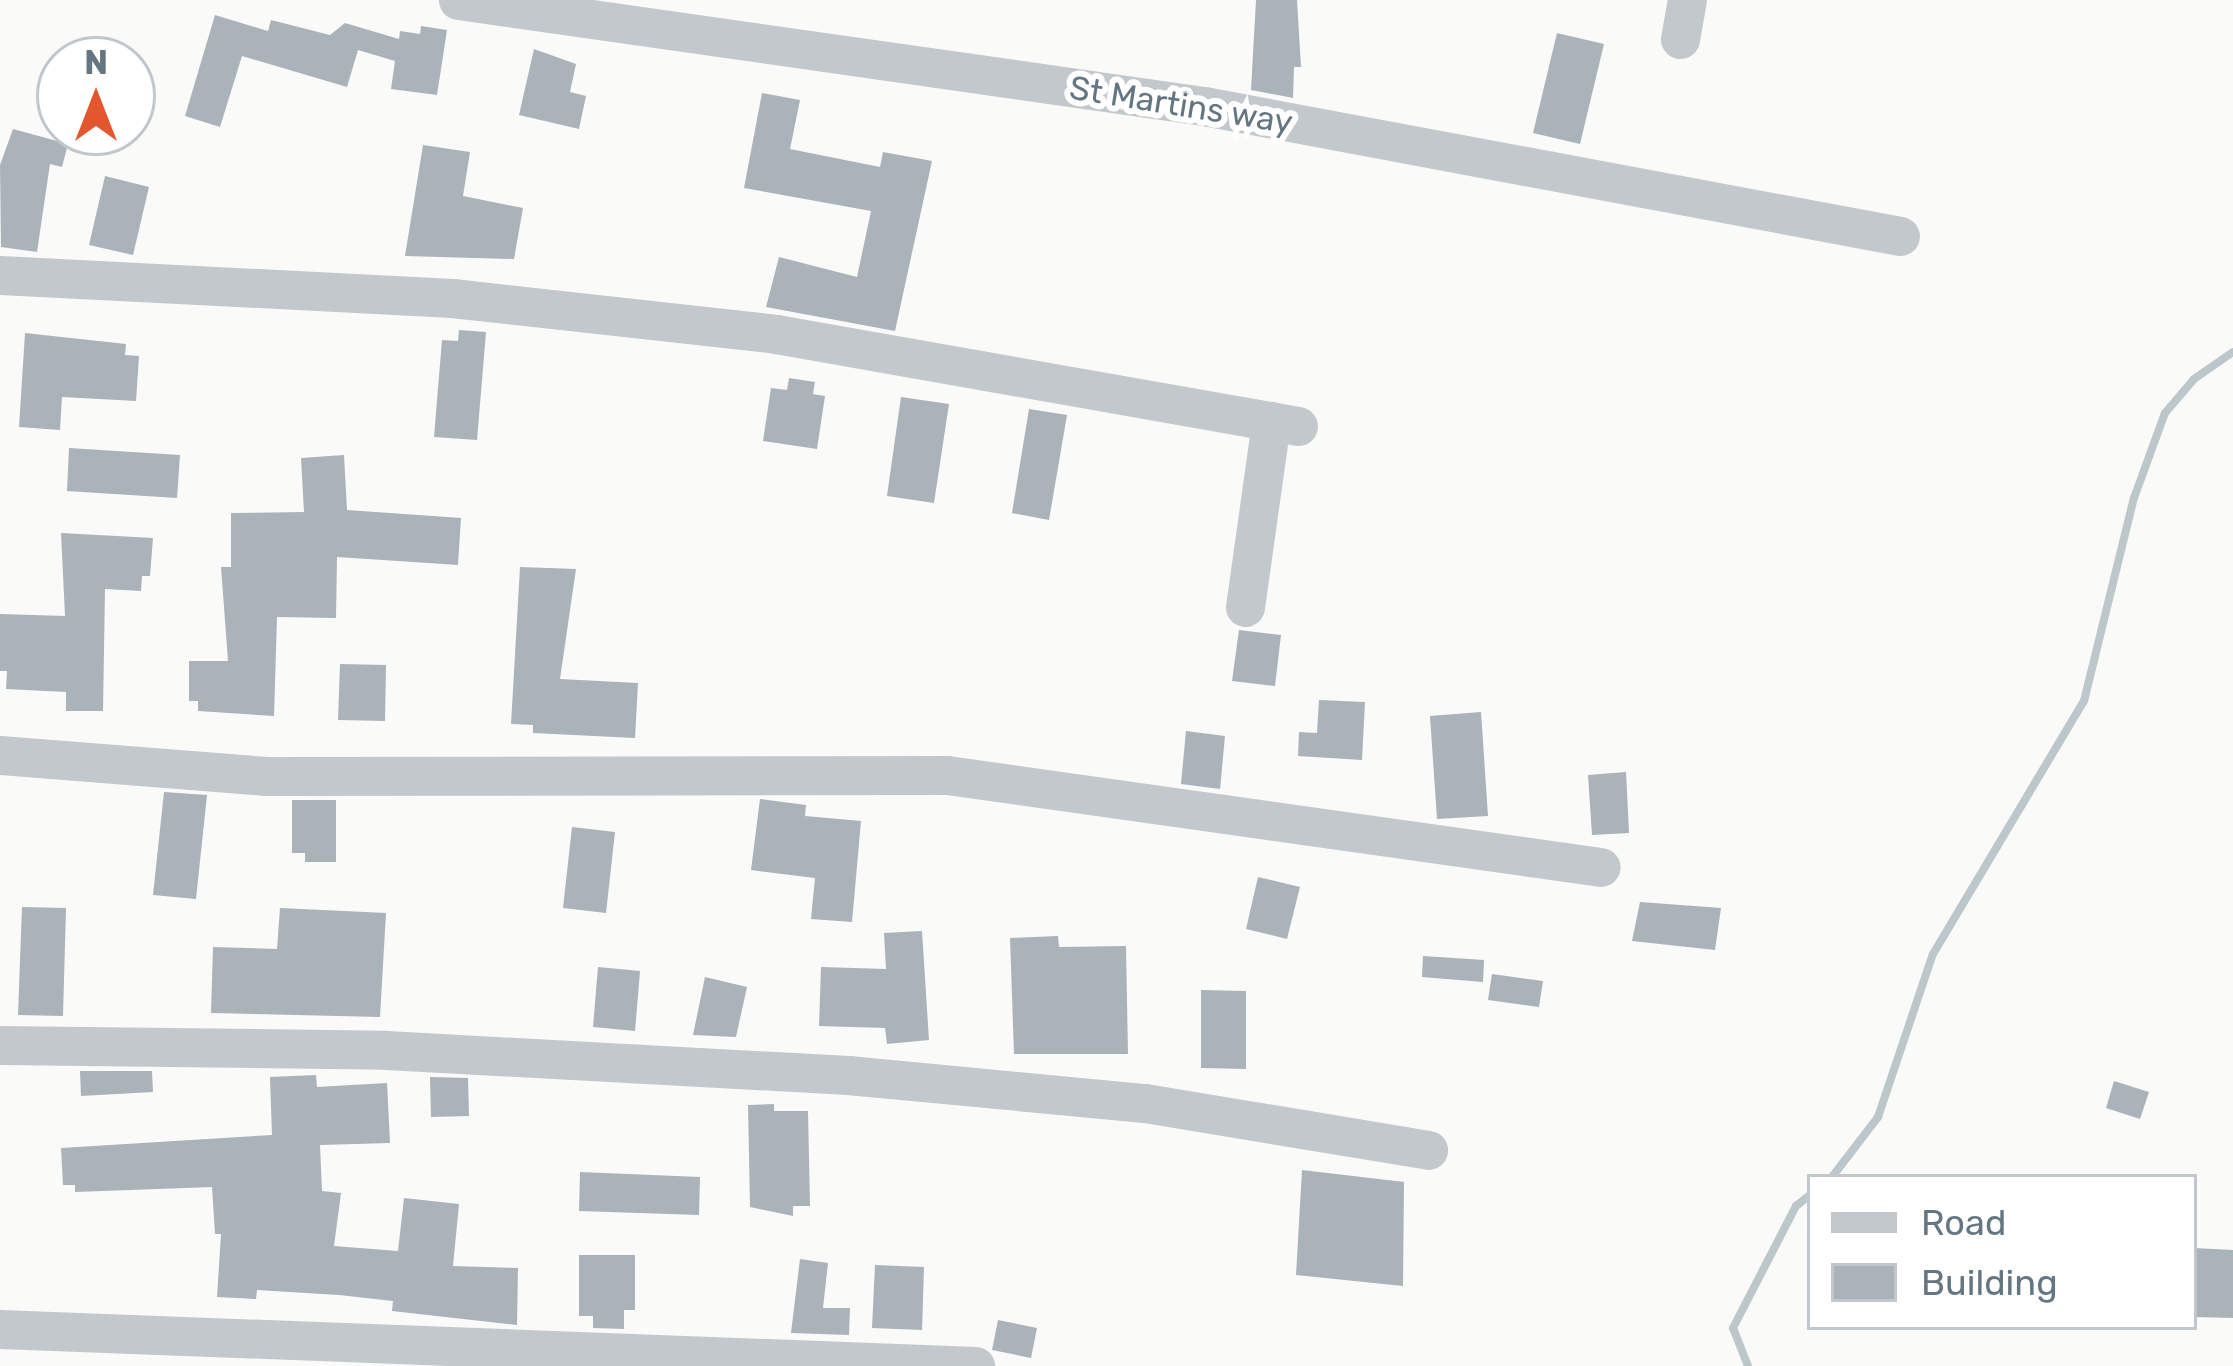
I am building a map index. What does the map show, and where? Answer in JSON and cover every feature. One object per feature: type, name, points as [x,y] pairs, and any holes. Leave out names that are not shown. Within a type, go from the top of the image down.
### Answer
[{"type":"street","name":"St Martins way","points":[[458,0],[534,5],[1204,106],[1900,236]]},
{"type":"street","points":[[0,274],[452,298],[776,334],[1285,423],[1245,607]]},
{"type":"street","points":[[0,755],[267,776],[946,775],[1601,867]]},
{"type":"street","points":[[0,1045],[386,1050],[848,1075],[1145,1102],[1428,1150]]},
{"type":"street","points":[[0,1329],[975,1366]]},
{"type":"building","points":[[1256,0],[1297,0],[1301,67],[1294,67],[1293,98],[1251,90]]},
{"type":"building","points":[[215,15],[268,31],[271,20],[330,35],[345,23],[399,39],[400,31],[420,34],[421,26],[447,30],[437,95],[391,89],[395,61],[358,50],[347,87],[242,56],[220,127],[185,116]]},
{"type":"building","points":[[1557,33],[1604,44],[1580,144],[1533,133]]},
{"type":"building","points":[[534,49],[576,64],[570,92],[586,96],[579,129],[519,115]]},
{"type":"building","points":[[762,93],[800,100],[790,149],[880,167],[883,152],[932,161],[895,331],[766,307],[779,257],[857,277],[871,211],[744,188]]},
{"type":"building","points":[[13,129],[36,135],[36,156],[65,156],[62,167],[50,164],[37,252],[1,247],[0,165]]},
{"type":"building","points":[[423,145],[470,152],[463,196],[523,208],[514,259],[405,256]]},
{"type":"building","points":[[105,176],[149,187],[133,255],[89,245]]},
{"type":"building","points":[[459,330],[486,332],[477,440],[434,437],[442,340],[458,341]]},
{"type":"building","points":[[25,333],[126,344],[125,355],[139,356],[136,401],[62,397],[60,430],[19,427]]},
{"type":"building","points":[[789,378],[815,382],[813,394],[825,396],[817,449],[763,441],[771,388],[787,390]]},
{"type":"building","points":[[901,397],[949,404],[934,503],[887,496]]},
{"type":"building","points":[[1029,409],[1067,415],[1049,520],[1012,513]]},
{"type":"building","points":[[69,448],[180,455],[177,498],[67,491]]},
{"type":"building","points":[[344,455],[347,510],[461,518],[458,565],[337,557],[336,618],[277,617],[274,716],[198,711],[198,701],[189,701],[189,661],[228,661],[221,567],[231,567],[231,513],[304,512],[301,458]]},
{"type":"building","points":[[61,533],[153,538],[150,576],[142,576],[141,591],[105,589],[103,711],[66,711],[66,692],[6,689],[7,671],[0,671],[0,614],[65,616]]},
{"type":"building","points":[[520,567],[576,569],[560,679],[638,683],[635,738],[533,733],[533,725],[511,724]]},
{"type":"building","points":[[1239,630],[1281,635],[1275,686],[1232,681]]},
{"type":"building","points":[[340,664],[386,665],[385,721],[338,720]]},
{"type":"building","points":[[1319,700],[1365,702],[1362,760],[1298,756],[1299,732],[1317,733]]},
{"type":"building","points":[[1481,712],[1488,816],[1437,819],[1430,716]]},
{"type":"building","points":[[1186,731],[1225,736],[1220,789],[1181,784]]},
{"type":"building","points":[[1626,772],[1629,833],[1592,835],[1588,775]]},
{"type":"building","points":[[164,792],[207,795],[196,899],[153,895]]},
{"type":"building","points":[[760,799],[806,805],[805,816],[861,821],[852,922],[811,919],[815,878],[751,870]]},
{"type":"building","points":[[292,800],[336,800],[336,862],[305,862],[305,853],[292,853]]},
{"type":"building","points":[[572,827],[615,832],[606,913],[563,908]]},
{"type":"building","points":[[1258,877],[1300,887],[1287,939],[1246,929]]},
{"type":"building","points":[[1640,902],[1721,908],[1715,950],[1632,941]]},
{"type":"building","points":[[22,907],[66,908],[63,1016],[18,1015]]},
{"type":"building","points":[[280,908],[386,913],[380,1017],[211,1013],[213,947],[277,949]]},
{"type":"building","points":[[922,931],[929,1040],[887,1044],[885,1028],[819,1026],[821,967],[886,969],[884,933]]},
{"type":"building","points":[[1058,936],[1059,947],[1126,946],[1128,1054],[1014,1054],[1010,938]]},
{"type":"building","points":[[1423,956],[1484,960],[1483,982],[1422,977]]},
{"type":"building","points":[[598,967],[640,971],[635,1031],[593,1027]]},
{"type":"building","points":[[1492,974],[1543,981],[1539,1007],[1488,1000]]},
{"type":"building","points":[[705,977],[747,987],[736,1037],[693,1035]]},
{"type":"building","points":[[1201,990],[1246,991],[1246,1069],[1201,1068]]},
{"type":"building","points":[[80,1071],[152,1071],[153,1092],[81,1096]]},
{"type":"building","points":[[316,1075],[317,1087],[387,1083],[390,1143],[320,1145],[322,1191],[341,1193],[334,1246],[398,1251],[404,1198],[459,1204],[453,1266],[518,1268],[517,1325],[392,1311],[393,1301],[339,1295],[257,1290],[256,1299],[217,1297],[221,1234],[215,1234],[212,1187],[75,1192],[75,1185],[63,1185],[61,1148],[272,1135],[270,1077]]},
{"type":"building","points":[[430,1077],[468,1078],[469,1116],[431,1117]]},
{"type":"building","points":[[2114,1081],[2149,1092],[2140,1119],[2106,1108]]},
{"type":"building","points":[[774,1104],[774,1111],[808,1111],[810,1206],[793,1206],[793,1216],[750,1207],[748,1105]]},
{"type":"building","points":[[1302,1170],[1404,1182],[1403,1286],[1296,1275]]},
{"type":"building","points":[[580,1172],[700,1177],[699,1215],[579,1211]]},
{"type":"building","points":[[2197,1248],[2233,1250],[2233,1318],[2197,1317]]},
{"type":"building","points":[[579,1255],[635,1255],[635,1310],[624,1310],[624,1329],[593,1328],[593,1316],[579,1316]]},
{"type":"building","points":[[800,1259],[828,1263],[823,1308],[850,1308],[849,1335],[791,1333]]},
{"type":"building","points":[[875,1265],[924,1267],[922,1330],[872,1328]]},
{"type":"building","points":[[998,1320],[1037,1328],[1031,1358],[992,1350]]},
{"type":"waterway","points":[[1834,1174],[1878,1117],[1933,954],[2084,701],[2134,498],[2165,413],[2194,379],[2233,352]]},
{"type":"waterway","points":[[1748,1366],[1733,1328],[1796,1206],[1807,1197]]}]
